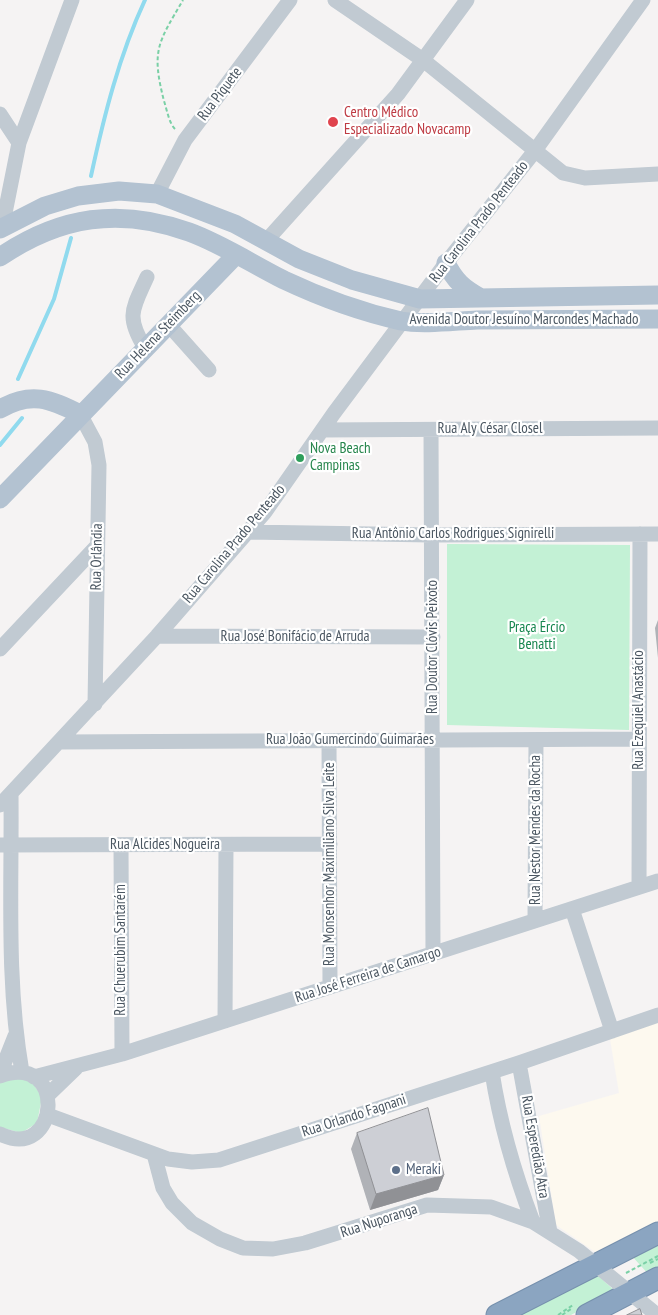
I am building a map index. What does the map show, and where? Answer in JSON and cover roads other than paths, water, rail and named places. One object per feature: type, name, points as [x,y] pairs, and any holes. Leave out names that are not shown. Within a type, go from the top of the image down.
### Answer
[{"type":"highway","points":[[497,1315],[658,1233]]},
{"type":"highway","points":[[587,1315],[658,1278]]},
{"type":"main road","name":"Avenida Doutor Jesuíno Marcondes Machado","points":[[1,229],[45,206],[78,196],[119,191],[157,194],[235,224],[299,259],[352,280],[420,299],[658,295]]},
{"type":"main road","points":[[149,222],[156,207],[157,194]]},
{"type":"main road","name":"Avenida Doutor Jesuíno Marcondes Machado","points":[[0,257],[24,241],[48,230],[82,220],[110,217],[149,222],[189,232],[285,280],[342,304],[403,321],[658,319]]},
{"type":"main road","name":"Rua Helena Steimberg","points":[[0,499],[80,414],[236,255]]},
{"type":"main road","points":[[446,263],[454,280],[463,288],[481,298]]},
{"type":"main road","points":[[342,304],[352,280]]},
{"type":"main road","points":[[0,409],[22,398],[34,398],[60,404],[80,414]]},
{"type":"street","points":[[1,229],[19,143],[72,0]]},
{"type":"street","name":"Rua Piquete","points":[[157,194],[186,140],[290,0]]},
{"type":"street","points":[[335,0],[423,60],[562,173],[585,178],[650,174],[658,168]]},
{"type":"street","points":[[266,241],[398,94],[467,0]]},
{"type":"street","name":"Rua Carolina Prado Penteado","points":[[5,800],[157,636],[265,512],[322,430],[446,263],[534,152],[643,0]]},
{"type":"street","points":[[0,114],[19,143]]},
{"type":"street","points":[[145,348],[134,328],[132,310],[147,277]]},
{"type":"street","points":[[168,324],[209,370]]},
{"type":"street","name":"Rua Orlândia","points":[[80,414],[95,442],[99,465],[95,704]]},
{"type":"street","name":"Rua Aly César Closel","points":[[322,430],[658,428]]},
{"type":"street","name":"Rua Doutor Clóvis Peixoto","points":[[431,430],[434,740],[433,954]]},
{"type":"street","name":"Rua Antônio Carlos Rodrigues Signirelli","points":[[248,532],[432,535],[658,534]]},
{"type":"street","name":"Rua Ezequiel Anastácio","points":[[639,887],[640,534]]},
{"type":"street","points":[[0,649],[97,546]]},
{"type":"street","name":"Rua José Bonifácio de Arruda","points":[[157,636],[433,637]]},
{"type":"street","name":"Rua João Gumercindo Guimarães","points":[[60,742],[639,739]]},
{"type":"street","name":"Rua Monsenhor Maximiliano Silva Leite","points":[[329,740],[330,987]]},
{"type":"street","name":"Rua Nestor Mendes da Rocha","points":[[535,920],[536,740]]},
{"type":"street","points":[[3,1140],[18,1139],[33,1134],[44,1124],[48,1115],[48,1094],[28,1075],[16,1035],[6,975],[5,800]]},
{"type":"street","points":[[225,1021],[226,844]]},
{"type":"street","name":"Rua Alcides Nogueira","points":[[6,845],[330,844]]},
{"type":"street","name":"Rua Chuerubim Santarém","points":[[120,845],[122,1054]]},
{"type":"street","name":"Rua José Ferreira de Camargo","points":[[0,1075],[10,1072],[28,1075],[77,1067],[122,1054],[658,881]]},
{"type":"street","points":[[572,909],[612,1031]]},
{"type":"street","name":"Rua Orlando Fagnani","points":[[48,1115],[154,1154],[192,1162],[218,1160],[520,1063],[658,1015]]},
{"type":"street","points":[[0,1075],[16,1035]]},
{"type":"street","name":"Rua Esperedião Atra","points":[[520,1063],[550,1232]]},
{"type":"street","name":"Rua José Ferreira de Camargo","points":[[48,1094],[77,1067]]},
{"type":"street","points":[[492,1072],[512,1165],[533,1222]]},
{"type":"street","name":"Rua Nuporanga","points":[[154,1154],[163,1188],[172,1203],[192,1223],[220,1239],[244,1248],[273,1249],[305,1243],[426,1205],[491,1207],[533,1222],[550,1232],[579,1251],[657,1315]]},
{"type":"waterway","points":[[91,176],[113,86],[127,43],[145,0]]},
{"type":"waterway","points":[[18,379],[54,299],[71,238]]},
{"type":"waterway","points":[[0,445],[22,418]]},
{"type":"place","name":"Centro Médico Especializado Novacamp","points":[[333,122]]},
{"type":"place","name":"Nova Beach Campinas","points":[[300,458]]},
{"type":"place","name":"Meraki","points":[[396,1170]]},
{"type":"park label","name":"Praça Ércio Benatti","points":[[537,636]]}]
